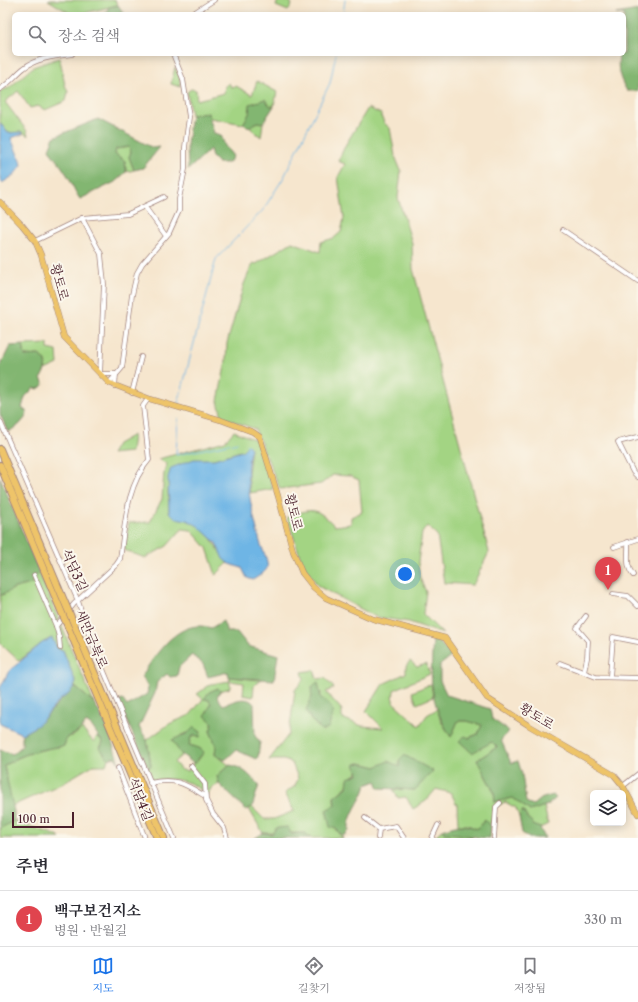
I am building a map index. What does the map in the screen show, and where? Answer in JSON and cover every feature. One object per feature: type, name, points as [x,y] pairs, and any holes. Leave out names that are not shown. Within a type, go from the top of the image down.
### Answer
[{"type":"highway","name":"새만금북로","points":[[0,449],[62,605]]},
{"type":"highway","name":"새만금북로","points":[[0,465],[164,838]]},
{"type":"highway","name":"새만금북로","points":[[71,626],[157,838]]},
{"type":"main road","name":"황토로","points":[[0,202],[22,224],[34,241],[41,255],[64,337],[109,383],[148,399],[221,420],[253,432],[260,438],[293,552],[302,573],[326,598],[373,619],[445,638],[487,698],[528,725],[614,775],[623,786],[638,814]]},
{"type":"street","points":[[195,12],[214,0]]},
{"type":"street","points":[[0,89],[10,83],[25,67],[36,61],[62,56]]},
{"type":"street","points":[[109,383],[122,368],[132,295],[137,273],[142,264],[166,236],[178,211],[185,169],[185,147],[189,117],[183,79],[174,56]]},
{"type":"street","points":[[34,241],[82,218],[128,214],[164,197]]},
{"type":"street","points":[[145,207],[166,236]]},
{"type":"street","points":[[82,218],[101,254],[104,284],[100,374],[116,374]]},
{"type":"street","points":[[563,230],[638,280]]},
{"type":"street","points":[[132,393],[141,358]]},
{"type":"street","points":[[115,386],[116,374]]},
{"type":"street","points":[[56,626],[78,601],[120,559],[133,485],[140,470],[149,460],[143,406],[148,399]]},
{"type":"street","name":"석담3길","points":[[0,421],[78,601],[90,638],[174,838]]},
{"type":"street","points":[[638,438],[618,442],[633,472],[638,477]]},
{"type":"street","points":[[614,547],[638,539]]},
{"type":"street","points":[[628,542],[629,569],[633,575]]},
{"type":"street","points":[[34,575],[56,626],[60,648]]},
{"type":"street","points":[[613,594],[628,596],[638,606]]},
{"type":"street","points":[[584,672],[588,641],[577,628],[586,616]]},
{"type":"street","points":[[610,676],[613,637],[638,642]]},
{"type":"street","points":[[560,664],[596,677],[610,676],[638,678]]},
{"type":"street","points":[[191,766],[205,784],[205,796],[213,814],[224,828],[227,838]]},
{"type":"street","name":"석담4길","points":[[118,768],[145,838]]},
{"type":"street","points":[[623,786],[638,774]]},
{"type":"street","points":[[150,783],[160,780],[177,780],[205,796]]},
{"type":"street","points":[[494,838],[496,807],[500,804]]},
{"type":"street","points":[[365,818],[379,828],[396,826],[404,838]]},
{"type":"street","points":[[432,838],[438,826]]},
{"type":"street","points":[[378,838],[379,828]]},
{"type":"green space","points":[[48,0],[115,0],[118,5],[88,12],[68,12]]},
{"type":"green space","points":[[278,0],[290,1],[292,5],[288,11],[276,6]]},
{"type":"green space","points":[[118,5],[123,12],[106,12],[109,7]]},
{"type":"green space","points":[[638,10],[638,91],[627,91],[619,73],[619,56],[626,56],[626,12]]},
{"type":"green space","points":[[59,58],[68,92],[66,101],[45,110],[38,106],[30,108],[18,91],[5,102],[27,131],[28,136],[22,132],[8,133],[0,123],[0,91],[9,88],[33,67]]},
{"type":"green space","points":[[175,67],[180,78],[180,87],[171,84]]},
{"type":"green space","points":[[257,81],[277,92],[274,106],[249,114],[243,124],[210,118],[208,113],[191,115],[187,92],[191,89],[196,90],[197,100],[224,93],[225,86],[229,83],[231,87],[236,86],[252,95]]},
{"type":"green space","points":[[265,99],[270,106],[274,106],[263,123],[257,122],[249,127],[243,124],[249,114],[250,104]]},
{"type":"green space","points":[[368,108],[381,114],[384,123],[390,128],[395,156],[401,171],[398,198],[412,243],[413,269],[489,552],[473,585],[444,583],[437,535],[427,526],[422,533],[418,562],[420,578],[426,592],[423,614],[443,634],[409,622],[376,617],[318,586],[302,562],[287,517],[303,512],[313,511],[318,512],[335,526],[351,524],[351,517],[362,512],[359,480],[350,476],[333,475],[321,484],[280,489],[255,429],[222,417],[218,401],[226,361],[227,343],[244,284],[253,263],[256,264],[292,242],[320,252],[321,242],[334,238],[341,232],[344,218],[338,177],[345,164],[338,161],[346,144]]},
{"type":"green space","points":[[208,113],[214,133],[221,135],[225,146],[233,156],[229,163],[218,163],[212,157],[210,149],[188,170],[187,145],[191,115]]},
{"type":"green space","points":[[98,119],[153,148],[160,147],[143,168],[134,170],[129,157],[131,152],[129,147],[116,149],[115,154],[125,161],[126,172],[115,182],[80,199],[66,173],[49,149],[54,137]]},
{"type":"green space","points":[[257,122],[263,123],[261,137],[249,127]]},
{"type":"green space","points":[[129,147],[131,152],[129,157],[134,170],[126,172],[125,161],[115,154],[116,149]]},
{"type":"green space","points":[[48,344],[48,349],[57,351],[58,364],[45,370],[46,361],[39,355],[25,356],[23,345]]},
{"type":"green space","points":[[23,345],[25,356],[39,355],[46,361],[45,370],[41,378],[44,385],[38,389],[34,388],[25,397],[22,408],[27,412],[26,417],[19,425],[8,432],[0,414],[0,366],[10,346]]},
{"type":"green space","points":[[234,431],[256,440],[261,448],[273,489],[250,493],[248,474],[251,448],[214,459],[168,489],[169,512],[175,516],[194,523],[203,530],[228,563],[216,575],[207,548],[191,530],[182,529],[167,546],[145,558],[124,550],[129,523],[150,522],[162,499],[164,473],[167,464],[158,459],[225,441]]},
{"type":"green space","points":[[133,435],[131,452],[111,454],[117,444]]},
{"type":"green space","points":[[0,477],[39,572],[31,584],[15,588],[0,596]]},
{"type":"green space","points":[[39,572],[94,703],[74,686],[76,683],[63,650],[58,649],[51,638],[19,661],[0,643],[0,596],[15,588],[31,584]]},
{"type":"green space","points":[[223,621],[226,632],[237,632],[248,646],[278,655],[274,680],[229,677],[228,672],[208,677],[203,664],[192,655],[179,667],[177,676],[170,677],[167,674],[157,682],[155,693],[139,727],[147,740],[151,766],[148,768],[118,701],[122,699],[127,706],[147,694],[148,688],[142,676],[154,657],[170,639],[179,632],[200,626],[211,628]]},
{"type":"green space","points":[[433,640],[440,643],[452,656],[440,665],[440,681],[447,695],[490,709],[492,719],[509,731],[501,740],[511,763],[518,761],[522,774],[526,802],[533,805],[540,799],[553,795],[556,798],[548,805],[530,811],[513,798],[495,802],[494,792],[477,760],[497,747],[492,742],[472,753],[459,741],[465,736],[469,738],[478,734],[482,725],[467,721],[458,721],[451,737],[438,713],[435,701],[431,667]]},
{"type":"green space","points":[[410,661],[417,667],[426,664],[430,674],[394,690],[393,702],[419,726],[427,715],[437,709],[441,721],[451,737],[458,721],[467,721],[482,725],[478,734],[459,741],[492,742],[497,747],[477,760],[494,792],[495,801],[513,798],[530,811],[544,806],[548,824],[540,828],[531,825],[523,811],[519,817],[516,808],[505,802],[494,808],[491,826],[485,820],[477,829],[468,825],[458,825],[457,805],[451,793],[436,789],[426,801],[413,809],[406,797],[398,798],[393,789],[415,790],[422,782],[401,768],[376,767],[360,763],[359,768],[351,782],[334,797],[336,829],[343,838],[312,838],[305,833],[263,833],[249,809],[252,807],[264,819],[274,819],[294,811],[285,793],[295,786],[298,778],[292,763],[284,760],[269,760],[289,734],[295,690],[304,679],[302,672],[314,670],[317,679],[325,678],[334,688],[326,692],[342,710],[342,718],[362,726],[383,728],[366,711],[383,684],[406,673],[406,666]],"holes":[[[321,692],[318,727],[311,720],[306,710],[312,697]]]},
{"type":"green space","points":[[229,677],[260,680],[254,686],[253,697],[243,695],[244,683],[230,681]]},
{"type":"green space","points":[[230,681],[230,688],[220,691],[218,688],[204,699],[209,700],[213,712],[213,720],[210,731],[216,745],[215,754],[229,765],[217,776],[219,784],[211,788],[207,796],[195,786],[181,780],[151,780],[148,768],[151,766],[147,740],[169,724],[190,715],[203,699],[197,694],[211,684]],"holes":[[[190,731],[200,737],[195,735],[191,737],[189,745],[199,748],[204,752],[196,763],[193,763],[188,771],[181,770],[174,762],[182,755],[181,735]]]},
{"type":"green space","points":[[318,682],[321,698],[327,702],[333,711],[329,727],[323,731],[311,720],[306,710],[312,697],[312,688]]},
{"type":"green space","points":[[431,684],[433,697],[417,704],[412,692]]},
{"type":"green space","points":[[74,686],[94,703],[106,724],[119,763],[115,757],[108,759],[100,748],[103,742],[91,726],[86,722],[83,727],[73,735],[67,737],[64,746],[33,752],[18,758],[4,766],[14,811],[14,821],[0,829],[0,750],[13,754],[22,746],[22,734],[38,725]]},
{"type":"green space","points":[[218,688],[220,691],[217,697],[223,705],[243,699],[251,701],[254,704],[255,736],[260,742],[258,757],[256,759],[236,750],[225,760],[215,755],[216,745],[210,731],[213,723],[205,716],[211,704],[209,700],[204,699],[209,692]]},
{"type":"green space","points":[[194,727],[201,732],[200,737],[195,735],[191,737],[189,745],[199,748],[204,752],[195,763],[193,763],[180,753],[172,740],[188,733]]},
{"type":"green space","points":[[82,729],[94,742],[97,736],[103,742],[100,748],[108,759],[106,765],[93,765],[61,784],[12,806],[4,766],[25,755],[41,750],[64,746],[67,737],[73,736]]},
{"type":"green space","points":[[404,755],[433,771],[415,790],[379,788],[376,781],[366,785],[350,819],[349,831],[343,836],[336,829],[330,827],[326,810],[335,805],[334,797],[347,787],[348,778],[358,774],[355,764],[360,763],[376,767],[388,761],[400,767],[399,760]]},
{"type":"green space","points":[[229,765],[242,769],[259,785],[252,807],[246,810],[219,784],[217,776]]},
{"type":"green space","points":[[523,810],[527,818],[533,822],[532,825],[540,828],[545,838],[529,838],[522,833],[519,817]]},
{"type":"green space","points":[[485,820],[491,826],[490,838],[444,833],[443,830],[460,825],[477,829]]},
{"type":"green space","points":[[14,821],[56,835],[60,838],[0,838],[0,829]]},
{"type":"green space","points":[[288,827],[291,834],[305,833],[312,838],[255,838],[263,833],[272,834],[276,828]]},
{"type":"green space","points":[[443,830],[444,833],[463,833],[473,838],[436,838],[438,833]]},
{"type":"water","points":[[0,123],[8,133],[22,132],[23,134],[11,138],[22,165],[13,176],[2,183],[0,179]]},
{"type":"water","points":[[248,445],[251,448],[248,483],[254,519],[267,565],[265,571],[253,580],[247,578],[242,568],[229,564],[223,559],[216,543],[198,526],[187,520],[175,518],[169,512],[168,477],[171,468],[194,459],[214,459],[242,451]]},
{"type":"water","points":[[52,638],[58,649],[63,650],[76,683],[69,694],[60,700],[38,725],[22,734],[0,724],[0,688],[9,671],[42,643]]},
{"type":"waterway","points":[[343,12],[345,0]]},
{"type":"waterway","points":[[178,404],[216,259],[263,210],[284,177],[330,83],[336,56]]},
{"type":"waterway","points":[[178,418],[176,455],[238,442]]},
{"type":"place","name":"백구보건지소","points":[[608,590]]}]
